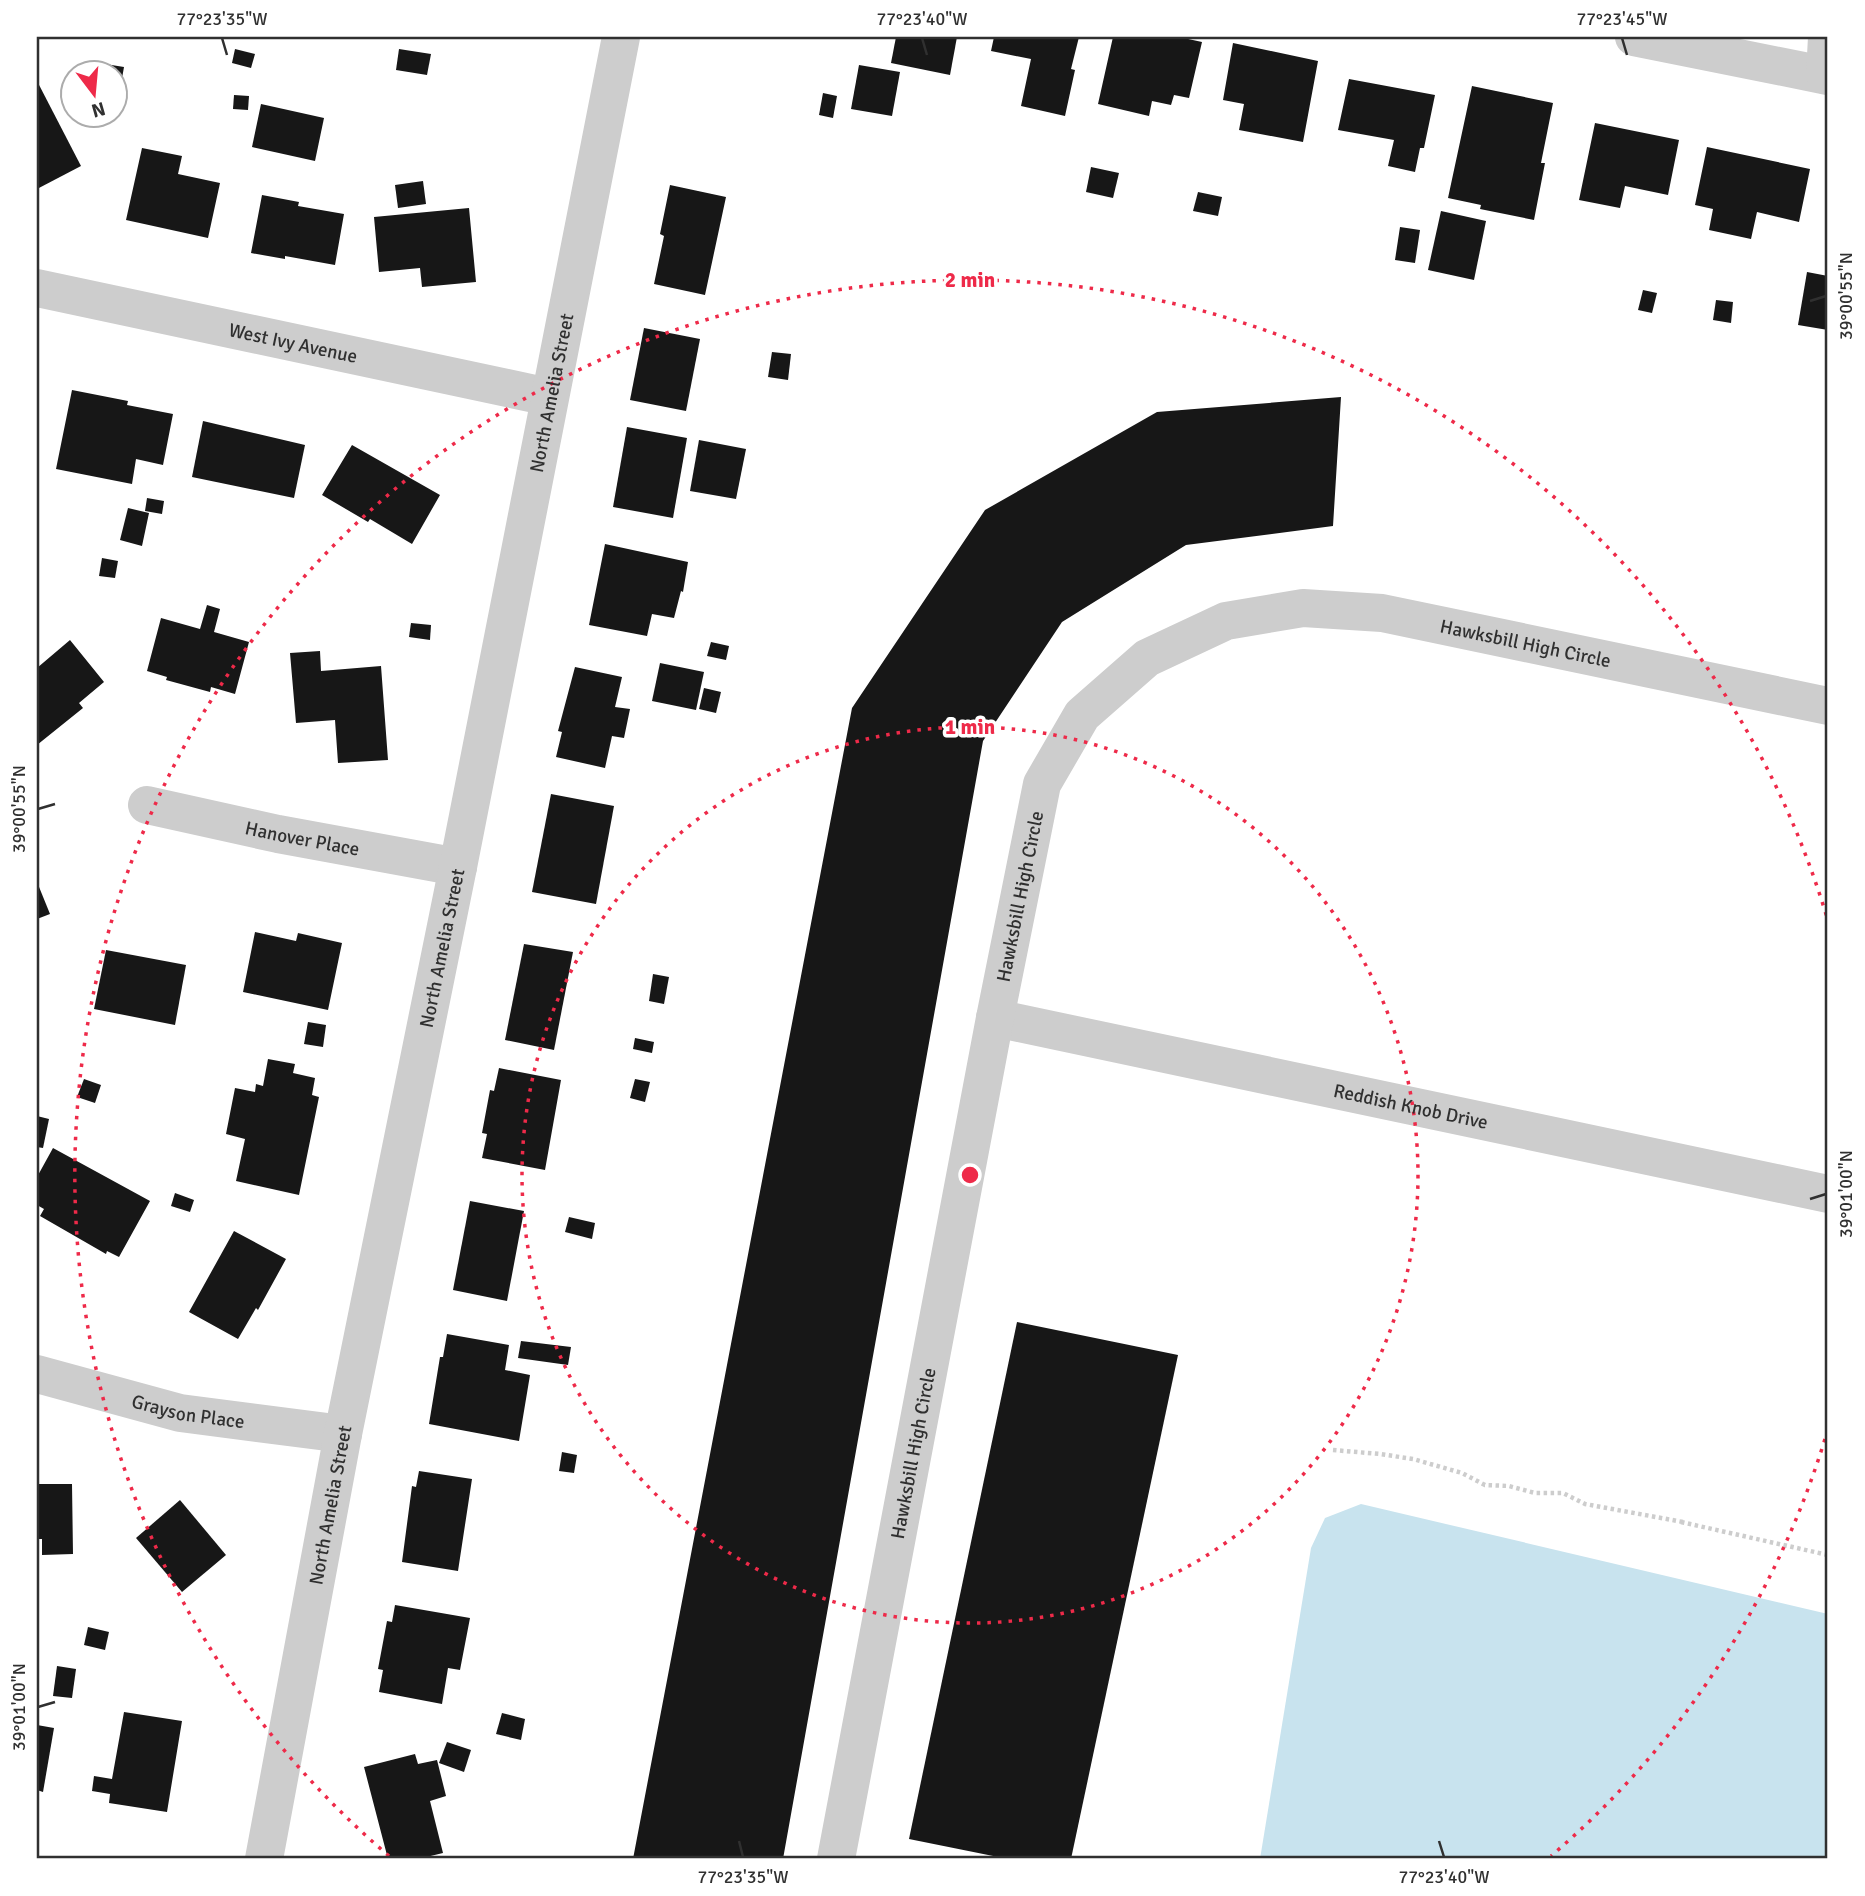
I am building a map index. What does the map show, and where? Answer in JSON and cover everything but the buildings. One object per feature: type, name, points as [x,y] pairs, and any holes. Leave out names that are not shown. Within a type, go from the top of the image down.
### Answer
[{"type":"street","name":"North Amelia Street","points":[[264,1859],[343,1434],[458,867],[621,37]]},
{"type":"street","points":[[1634,37],[1826,76],[1827,37]]},
{"type":"street","name":"West Ivy Avenue","points":[[37,288],[550,397]]},
{"type":"street","name":"Hawksbill High Circle","points":[[836,1859],[995,1018],[1042,784],[1082,715],[1147,658],[1226,621],[1303,608],[1382,613],[1828,706]]},
{"type":"street","name":"Hanover Place","points":[[147,805],[278,834],[458,867]]},
{"type":"street","name":"Reddish Knob Drive","points":[[995,1018],[1828,1194]]},
{"type":"street","name":"Grayson Place","points":[[37,1374],[180,1413],[343,1434]]},
{"type":"path","points":[[1333,1450],[1413,1459],[1462,1473],[1485,1486],[1509,1486],[1535,1493],[1563,1493],[1585,1504],[1683,1522],[1828,1555]]},
{"type":"water","points":[[1361,1504],[1828,1614],[1828,1859],[1260,1859],[1311,1548],[1325,1518]]}]
